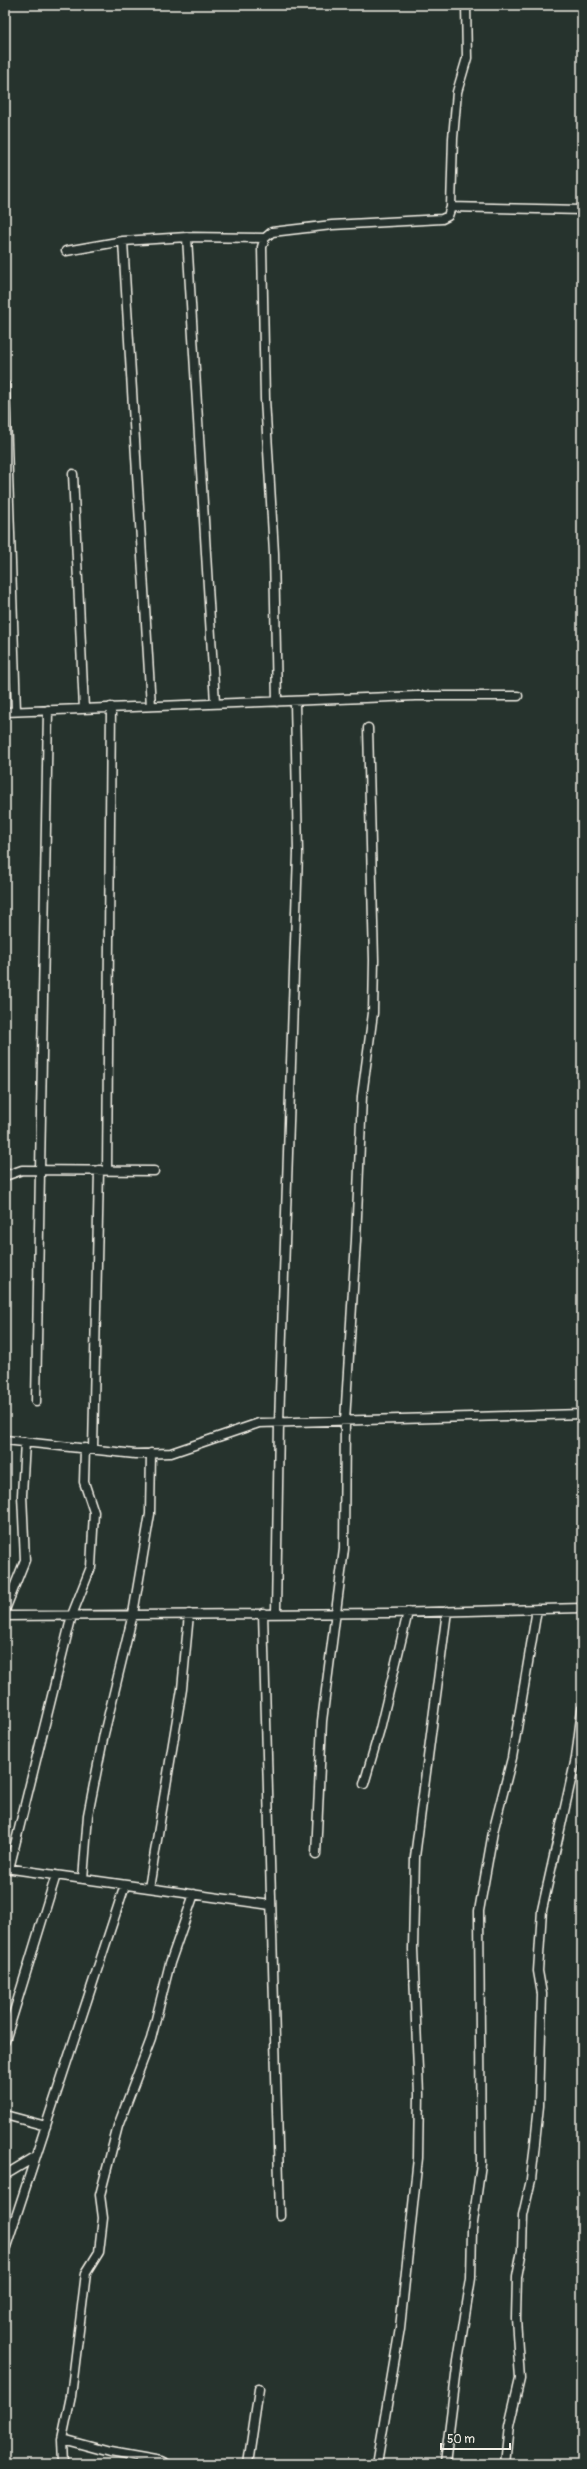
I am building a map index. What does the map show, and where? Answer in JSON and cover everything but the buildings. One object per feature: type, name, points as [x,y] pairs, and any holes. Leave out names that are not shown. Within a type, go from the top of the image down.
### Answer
[{"type":"street","points":[[277,702],[274,553],[265,392],[262,247],[265,238],[272,232],[332,225],[442,219],[448,216],[451,207],[453,138],[457,92],[467,58],[466,5]]},
{"type":"street","points":[[451,207],[582,210]]},
{"type":"street","points":[[66,251],[123,241],[187,237],[265,238]]},
{"type":"street","points":[[187,237],[215,703]]},
{"type":"street","points":[[123,241],[151,706]]},
{"type":"street","points":[[5,385],[16,712]]},
{"type":"street","points":[[73,474],[84,709]]},
{"type":"street","points":[[5,712],[215,703],[295,702],[416,696],[518,696]]},
{"type":"street","points":[[276,1614],[279,1423],[298,852],[295,702]]},
{"type":"street","points":[[111,707],[103,1170],[89,1448],[84,1482],[94,1512],[91,1567],[72,1615],[7,1868],[270,1905]]},
{"type":"street","points":[[36,1402],[39,1170],[47,861],[48,710]]},
{"type":"street","points":[[316,1855],[322,1721],[334,1613],[344,1549],[345,1421],[356,1240],[362,1096],[373,1013],[374,960],[368,728]]},
{"type":"street","points":[[5,1176],[22,1170],[154,1171]]},
{"type":"street","points":[[5,1440],[152,1453],[171,1453],[259,1424],[582,1414]]},
{"type":"street","points":[[5,1610],[25,1560],[22,1495],[25,1442]]},
{"type":"street","points":[[83,1879],[92,1793],[104,1734],[133,1614],[150,1514],[152,1453]]},
{"type":"street","points":[[5,1616],[447,1612],[582,1608]]},
{"type":"street","points":[[445,2464],[458,2360],[471,2278],[472,2230],[481,2164],[479,1911],[493,1832],[512,1758],[537,1609]]},
{"type":"street","points":[[364,1784],[380,1729],[408,1612]]},
{"type":"street","points":[[377,2464],[400,2328],[418,2158],[420,2094],[413,1949],[415,1857],[447,1612]]},
{"type":"street","points":[[149,1888],[182,1688],[189,1614]]},
{"type":"street","points":[[263,1614],[270,1905],[280,2216]]},
{"type":"street","points":[[505,2464],[509,2426],[520,2379],[516,2318],[517,2277],[522,2250],[523,2215],[531,2180],[539,2106],[542,1994],[538,1971],[542,1910],[576,1758],[582,1709]]},
{"type":"street","points":[[5,2041],[56,1875]]},
{"type":"street","points":[[5,2250],[124,1884]]},
{"type":"street","points":[[63,2464],[62,2439],[71,2396],[86,2273],[99,2252],[103,2218],[100,2195],[118,2126],[151,2039],[170,1962],[194,1894]]},
{"type":"street","points":[[5,2115],[46,2126]]},
{"type":"street","points":[[5,2175],[35,2157]]},
{"type":"street","points":[[248,2464],[259,2389]]},
{"type":"street","points":[[62,2439],[110,2452],[161,2461],[167,2464]]}]
